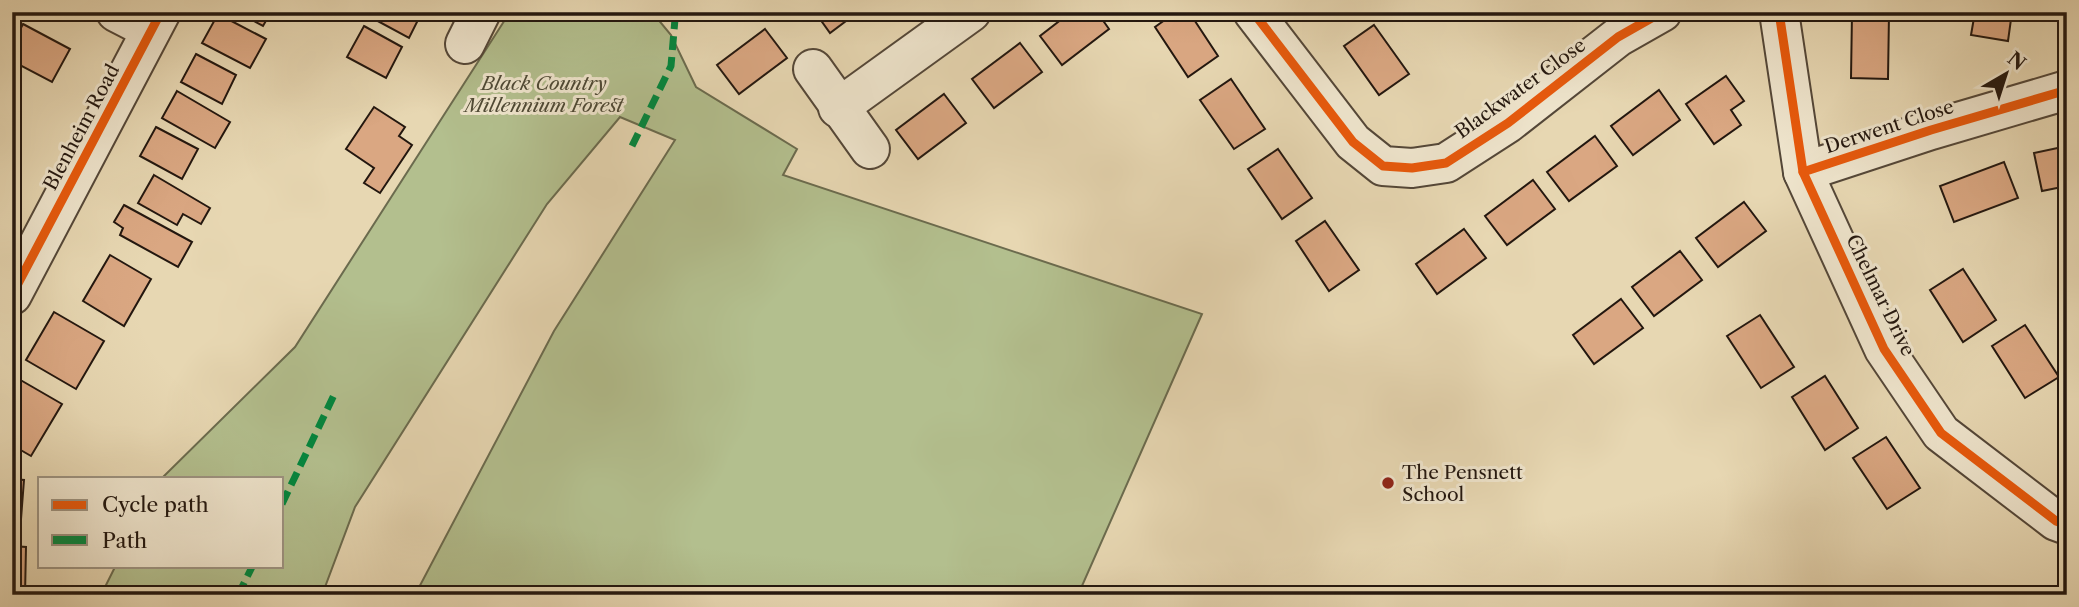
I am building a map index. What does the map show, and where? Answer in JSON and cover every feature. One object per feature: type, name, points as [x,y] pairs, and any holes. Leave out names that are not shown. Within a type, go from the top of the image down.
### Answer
[{"type":"street","points":[[116,12],[156,21]]},
{"type":"street","points":[[838,108],[971,12]]},
{"type":"street","name":"Blackwater Close","points":[[1253,12],[1353,142],[1384,166],[1402,167],[1446,163],[1508,123],[1609,25],[1662,12]]},
{"type":"street","name":"Chelmar Drive","points":[[1779,12],[1803,173],[1884,349],[1941,433],[2056,520],[2067,525]]},
{"type":"street","name":"Blenheim Road","points":[[12,295],[156,21]]},
{"type":"street","points":[[813,69],[838,108],[870,149]]},
{"type":"street","name":"Derwent Close","points":[[1803,173],[1931,130],[2067,90]]},
{"type":"green space","name":"Black Country Millennium Forest","points":[[510,12],[652,12],[671,35],[696,87],[797,149],[783,175],[1202,314],[1078,595],[415,595],[554,331],[675,140],[620,117],[547,204],[355,507],[322,595],[101,595],[114,568],[284,568],[284,477],[163,477],[295,347]]},
{"type":"building","points":[[237,12],[271,12],[263,26]]},
{"type":"building","points":[[361,12],[422,12],[409,38]]},
{"type":"building","points":[[815,12],[858,12],[830,33]]},
{"type":"building","points":[[1071,12],[1097,12],[1109,29],[1062,65],[1040,36]]},
{"type":"building","points":[[1176,12],[1189,12],[1218,56],[1188,77],[1155,27]]},
{"type":"building","points":[[1975,12],[2012,12],[2008,41],[1971,35]]},
{"type":"building","points":[[1852,13],[1889,14],[1888,79],[1851,78]]},
{"type":"building","points":[[218,14],[266,39],[250,68],[202,43]]},
{"type":"building","points":[[23,24],[70,49],[52,82],[12,61],[12,45]]},
{"type":"building","points":[[1374,25],[1409,74],[1379,95],[1344,46]]},
{"type":"building","points":[[364,26],[402,47],[386,78],[347,57]]},
{"type":"building","points":[[765,29],[787,58],[739,94],[717,65]]},
{"type":"building","points":[[1020,43],[1042,72],[994,108],[972,79]]},
{"type":"building","points":[[196,54],[236,75],[222,104],[181,82]]},
{"type":"building","points":[[1726,76],[1744,101],[1731,110],[1741,125],[1714,144],[1686,104]]},
{"type":"building","points":[[1231,79],[1265,129],[1234,149],[1200,100]]},
{"type":"building","points":[[1659,90],[1680,120],[1633,155],[1611,126]]},
{"type":"building","points":[[177,91],[230,122],[215,148],[162,118]]},
{"type":"building","points":[[944,94],[966,123],[918,159],[896,130]]},
{"type":"building","points":[[374,107],[405,127],[399,136],[412,145],[380,193],[364,183],[374,168],[346,149]]},
{"type":"building","points":[[156,127],[198,149],[182,179],[140,156]]},
{"type":"building","points":[[1595,136],[1617,166],[1569,201],[1547,172]]},
{"type":"building","points":[[2067,146],[2067,186],[2042,191],[2034,153]]},
{"type":"building","points":[[1278,149],[1312,198],[1282,219],[1248,169]]},
{"type":"building","points":[[2004,162],[2018,198],[1954,222],[1940,186]]},
{"type":"building","points":[[154,175],[210,208],[201,224],[183,214],[177,225],[138,203]]},
{"type":"building","points":[[1533,180],[1555,209],[1507,245],[1485,216]]},
{"type":"building","points":[[1744,202],[1766,231],[1718,267],[1696,238]]},
{"type":"building","points":[[124,205],[192,242],[178,267],[120,235],[123,228],[114,222]]},
{"type":"building","points":[[1325,221],[1359,270],[1329,291],[1296,241]]},
{"type":"building","points":[[1464,229],[1486,258],[1437,294],[1416,264]]},
{"type":"building","points":[[1680,251],[1702,280],[1654,316],[1632,287]]},
{"type":"building","points":[[110,255],[151,279],[124,326],[83,301]]},
{"type":"building","points":[[1963,269],[1996,320],[1963,342],[1930,290]]},
{"type":"building","points":[[1621,299],[1643,328],[1594,364],[1573,335]]},
{"type":"building","points":[[54,312],[104,341],[76,389],[26,360]]},
{"type":"building","points":[[1760,315],[1794,367],[1761,388],[1727,336]]},
{"type":"building","points":[[2025,325],[2059,377],[2025,398],[1992,346]]},
{"type":"building","points":[[1825,376],[1858,428],[1825,450],[1792,397]]},
{"type":"building","points":[[17,378],[62,404],[31,456],[12,445],[12,386]]},
{"type":"building","points":[[1886,437],[1920,488],[1887,509],[1853,458]]},
{"type":"building","points":[[12,479],[24,480],[20,532],[12,532]]},
{"type":"building","points":[[12,546],[26,547],[25,595],[12,595]]},
{"type":"marked path","points":[[632,146],[671,66],[675,19],[685,12]]},
{"type":"marked path","points":[[284,500],[335,393]]},
{"type":"marked path","points":[[238,595],[252,568]]},
{"type":"cycle path","points":[[12,295],[161,12]]},
{"type":"cycle path","points":[[1253,12],[1353,142],[1383,166],[1412,168],[1446,163],[1508,123],[1618,37],[1662,12]]},
{"type":"cycle path","points":[[1779,12],[1803,172],[1884,349],[1941,433],[2056,521],[2067,525]]},
{"type":"cycle path","points":[[1803,172],[1931,130],[2067,90]]},
{"type":"place","name":"The Pensnett School","points":[[1388,483]]}]
